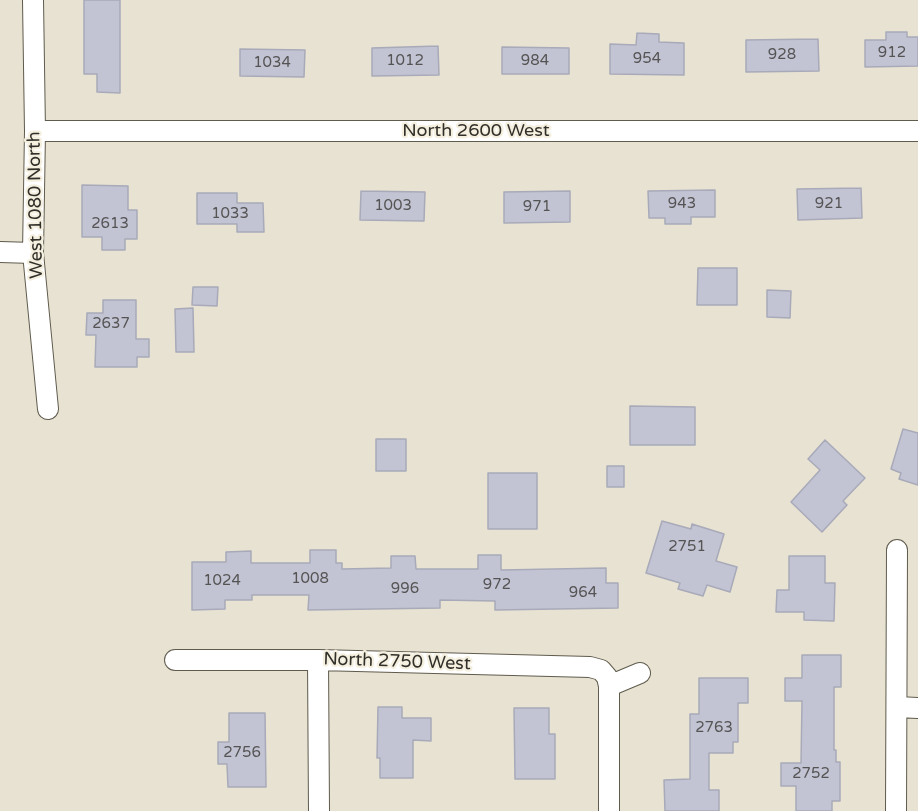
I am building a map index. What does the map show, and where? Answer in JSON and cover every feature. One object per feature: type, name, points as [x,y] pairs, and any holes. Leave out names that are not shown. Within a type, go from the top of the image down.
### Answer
[{"type":"street","name":"West 1080 North","points":[[33,0],[35,130],[33,252],[48,409]]},
{"type":"street","name":"North 2600 West","points":[[35,130],[918,131]]},
{"type":"street","points":[[0,252],[33,252]]},
{"type":"street","points":[[896,811],[897,550]]},
{"type":"street","name":"North 2750 West","points":[[175,660],[318,660],[590,668],[601,670],[607,677],[609,686]]},
{"type":"street","points":[[318,660],[319,811]]},
{"type":"street","points":[[609,811],[609,686],[640,673]]},
{"type":"street","points":[[897,707],[918,708]]},
{"type":"building","points":[[84,0],[120,0],[120,93],[97,92],[97,74],[84,74]]},
{"type":"building","points":[[886,32],[907,32],[907,37],[918,37],[918,66],[865,67],[865,40],[886,40]]},
{"type":"building","points":[[637,33],[659,34],[659,42],[684,43],[684,75],[610,74],[610,44],[636,45]]},
{"type":"building","points":[[818,39],[819,71],[746,72],[746,40]]},
{"type":"building","points":[[438,46],[439,75],[372,76],[372,48]]},
{"type":"building","points":[[502,47],[569,48],[569,74],[502,74]]},
{"type":"building","points":[[240,49],[305,50],[304,77],[240,76]]},
{"type":"building","points":[[82,185],[128,186],[128,210],[137,210],[137,239],[125,239],[125,250],[102,250],[102,237],[82,237]]},
{"type":"building","points":[[861,188],[862,218],[798,220],[797,189]]},
{"type":"building","points":[[715,190],[715,217],[691,217],[691,224],[665,224],[665,218],[649,218],[648,191]]},
{"type":"building","points":[[361,191],[425,192],[424,221],[360,220]]},
{"type":"building","points":[[570,191],[570,222],[504,223],[504,192]]},
{"type":"building","points":[[197,193],[237,193],[237,203],[263,203],[264,232],[237,232],[237,224],[197,224]]},
{"type":"building","points":[[698,268],[737,268],[737,305],[697,305]]},
{"type":"building","points":[[193,287],[218,287],[217,306],[192,305]]},
{"type":"building","points":[[767,290],[791,291],[790,318],[767,317]]},
{"type":"building","points":[[103,300],[136,300],[136,339],[149,339],[149,357],[137,357],[137,367],[95,367],[96,335],[86,335],[87,313],[103,313]]},
{"type":"building","points":[[193,308],[194,352],[176,352],[175,309]]},
{"type":"building","points":[[630,406],[695,407],[695,445],[630,445]]},
{"type":"building","points":[[903,429],[918,433],[918,485],[899,479],[901,473],[891,469]]},
{"type":"building","points":[[376,439],[406,439],[406,471],[376,471]]},
{"type":"building","points":[[825,440],[865,478],[843,501],[847,505],[822,532],[791,502],[820,470],[808,459]]},
{"type":"building","points":[[607,466],[624,466],[624,487],[607,487]]},
{"type":"building","points":[[488,473],[537,473],[537,529],[488,529]]},
{"type":"building","points":[[662,521],[691,529],[692,524],[724,534],[716,561],[737,567],[730,592],[707,585],[703,596],[678,589],[680,583],[646,573]]},
{"type":"building","points":[[310,550],[336,550],[336,563],[342,563],[342,569],[391,568],[391,556],[415,556],[416,569],[478,569],[478,555],[501,555],[501,570],[606,568],[606,583],[618,583],[618,608],[495,610],[495,601],[440,600],[440,608],[308,610],[309,595],[252,595],[252,600],[225,600],[225,609],[192,610],[192,562],[226,562],[226,552],[251,551],[251,563],[310,563]]},
{"type":"building","points":[[789,556],[825,556],[825,583],[835,583],[834,621],[804,620],[804,612],[776,612],[777,590],[789,590]]},
{"type":"building","points":[[802,655],[841,655],[841,687],[834,687],[834,750],[836,750],[836,762],[840,762],[840,801],[832,801],[832,811],[796,811],[796,786],[781,786],[781,763],[801,763],[802,701],[785,701],[785,678],[802,678]]},
{"type":"building","points":[[699,678],[748,678],[748,703],[738,703],[738,742],[733,742],[733,753],[709,753],[709,790],[719,790],[719,811],[665,811],[664,780],[690,779],[690,714],[699,714]]},
{"type":"building","points":[[378,707],[402,707],[402,718],[431,718],[431,741],[413,740],[413,778],[380,778],[380,758],[377,758]]},
{"type":"building","points":[[514,708],[549,708],[549,734],[555,734],[555,779],[515,779]]},
{"type":"building","points":[[229,713],[265,713],[266,787],[228,787],[227,764],[218,764],[218,742],[229,742]]}]
